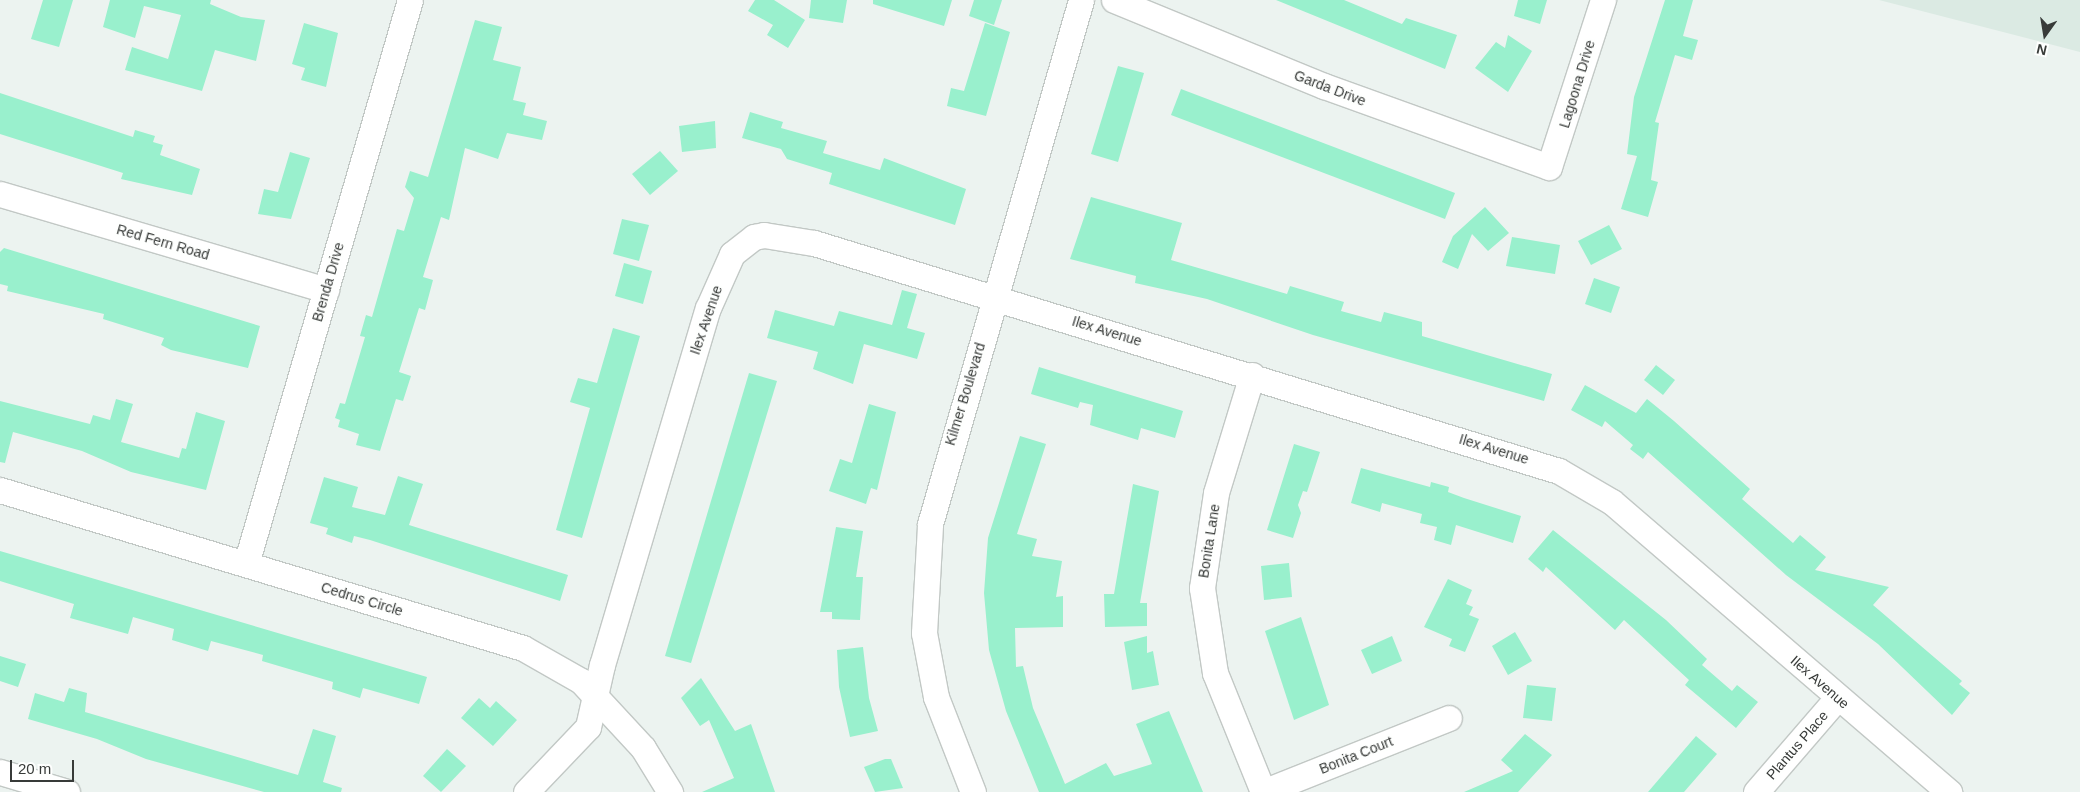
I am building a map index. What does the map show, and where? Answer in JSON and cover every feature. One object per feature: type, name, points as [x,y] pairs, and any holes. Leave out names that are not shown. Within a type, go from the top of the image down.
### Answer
[{"type":"street","name":"Brenda Drive","points":[[246,564],[410,0]]},
{"type":"street","name":"Kilmer Boulevard","points":[[973,792],[936,697],[924,633],[923,593],[941,476],[1080,0]]},
{"type":"street","name":"Garda Drive","points":[[1114,0],[1324,86],[1549,167]]},
{"type":"street","name":"Lagoona Drive","points":[[1549,167],[1603,0]]},
{"type":"street","name":"Red Fern Road","points":[[0,194],[326,290]]},
{"type":"street","name":"Ilex Avenue","points":[[526,792],[588,727],[595,697],[708,308],[732,254],[754,237],[792,238],[994,297],[1530,460],[1586,485],[1949,792]]},
{"type":"street","name":"Bonita Lane","points":[[1252,375],[1216,493],[1202,588],[1215,673],[1263,792]]},
{"type":"street","name":"Cedrus Circle","points":[[0,490],[523,648],[563,668],[595,697],[643,748],[670,792]]},
{"type":"street","name":"Plantus Place","points":[[1756,792],[1837,698]]},
{"type":"street","name":"Bonita Court","points":[[1263,792],[1449,718]]},
{"type":"street","points":[[0,772],[67,792]]},
{"type":"shaded area","points":[[1879,0],[2080,0],[2080,52]]},
{"type":"building","points":[[43,0],[73,0],[59,47],[31,39]]},
{"type":"building","points":[[110,0],[211,0],[210,4],[241,17],[265,20],[256,61],[215,50],[202,91],[125,70],[132,47],[168,59],[181,15],[144,6],[135,38],[103,27]]},
{"type":"building","points":[[755,0],[774,0],[805,20],[788,48],[767,35],[773,25],[748,11]]},
{"type":"building","points":[[811,0],[847,0],[843,23],[809,18]]},
{"type":"building","points":[[873,0],[952,0],[944,26],[873,4]]},
{"type":"building","points":[[974,0],[1002,0],[994,25],[969,16]]},
{"type":"building","points":[[1276,0],[1344,0],[1402,24],[1406,18],[1457,35],[1445,69]]},
{"type":"building","points":[[1518,0],[1547,0],[1540,24],[1514,16]]},
{"type":"building","points":[[1665,0],[1693,0],[1683,36],[1698,40],[1692,60],[1675,55],[1655,122],[1659,123],[1651,180],[1658,182],[1648,217],[1621,209],[1637,156],[1627,154],[1634,97]]},
{"type":"building","points":[[475,20],[502,27],[493,60],[521,67],[513,100],[526,103],[523,115],[547,121],[542,140],[507,133],[498,159],[465,148],[449,220],[441,217],[423,277],[433,280],[425,310],[419,308],[399,372],[411,376],[403,401],[396,399],[380,451],[356,445],[359,434],[338,427],[340,420],[335,418],[340,403],[345,404],[365,337],[360,336],[366,315],[372,317],[397,229],[404,231],[414,198],[405,187],[410,171],[428,177]]},
{"type":"building","points":[[304,23],[338,33],[326,87],[301,80],[305,68],[292,64]]},
{"type":"building","points":[[985,23],[1010,32],[986,116],[947,106],[951,88],[964,91]]},
{"type":"building","points":[[1508,35],[1532,51],[1508,92],[1475,68],[1496,42],[1505,48]]},
{"type":"building","points":[[1118,66],[1144,73],[1118,162],[1091,154]]},
{"type":"building","points":[[1181,89],[1455,193],[1445,219],[1171,115]]},
{"type":"building","points":[[0,93],[133,137],[135,130],[155,136],[153,142],[163,145],[160,155],[200,169],[192,195],[121,179],[123,173],[0,134]]},
{"type":"building","points":[[750,112],[783,122],[781,128],[827,141],[823,153],[880,170],[884,158],[966,189],[955,225],[829,184],[832,173],[787,159],[781,149],[742,138]]},
{"type":"building","points":[[715,121],[716,148],[682,152],[679,126]]},
{"type":"building","points":[[660,151],[678,171],[650,195],[632,174]]},
{"type":"building","points":[[290,152],[310,158],[291,219],[258,214],[264,189],[278,192]]},
{"type":"building","points":[[1091,197],[1182,223],[1171,260],[1287,294],[1290,286],[1344,302],[1341,311],[1381,322],[1384,312],[1422,322],[1422,336],[1552,374],[1544,401],[1313,335],[1207,299],[1135,283],[1136,276],[1070,259]]},
{"type":"building","points":[[1485,207],[1509,233],[1488,251],[1472,234],[1458,269],[1442,262],[1453,236]]},
{"type":"building","points":[[622,219],[649,225],[639,261],[613,254]]},
{"type":"building","points":[[1609,225],[1622,249],[1591,265],[1578,241]]},
{"type":"building","points":[[1512,237],[1560,245],[1555,274],[1506,266]]},
{"type":"building","points":[[4,248],[260,326],[248,368],[171,350],[161,345],[164,338],[103,319],[104,314],[7,291],[8,286],[0,284],[0,252]]},
{"type":"building","points":[[624,263],[652,271],[643,304],[615,296]]},
{"type":"building","points":[[1594,278],[1620,287],[1611,313],[1585,304]]},
{"type":"building","points":[[902,290],[917,294],[907,328],[925,333],[917,359],[864,344],[853,384],[813,369],[818,352],[767,338],[775,310],[834,326],[839,311],[892,325]]},
{"type":"building","points":[[613,328],[640,336],[582,538],[556,530],[590,408],[570,402],[578,378],[597,383]]},
{"type":"building","points":[[1656,365],[1675,380],[1663,395],[1644,380]]},
{"type":"building","points":[[1039,367],[1183,411],[1175,438],[1141,428],[1138,440],[1090,425],[1093,405],[1080,402],[1078,408],[1031,394]]},
{"type":"building","points":[[749,373],[777,381],[691,663],[665,656]]},
{"type":"building","points":[[1585,385],[1636,413],[1647,399],[1750,489],[1742,499],[1793,543],[1800,535],[1826,557],[1815,570],[1889,587],[1873,605],[1962,681],[1959,684],[1970,693],[1952,715],[1878,644],[1786,575],[1648,452],[1643,459],[1630,449],[1633,445],[1605,421],[1602,427],[1571,410]]},
{"type":"building","points":[[116,399],[133,404],[121,442],[179,458],[182,448],[186,449],[196,412],[225,421],[206,490],[131,472],[82,451],[13,432],[5,463],[0,462],[0,401],[90,424],[93,415],[110,420]]},
{"type":"building","points":[[869,404],[896,412],[877,490],[871,488],[866,504],[829,491],[840,459],[852,463]]},
{"type":"building","points":[[1020,436],[1046,444],[1017,534],[1037,539],[1032,556],[1062,561],[1056,597],[1063,596],[1063,627],[1015,628],[1016,667],[1023,666],[1033,708],[1065,784],[1106,763],[1114,776],[1152,764],[1136,724],[1169,711],[1203,792],[1039,792],[1006,711],[989,650],[984,593],[988,538]]},
{"type":"building","points":[[1294,444],[1320,452],[1307,492],[1303,491],[1298,505],[1301,513],[1293,538],[1267,530]]},
{"type":"building","points":[[1361,468],[1430,487],[1431,482],[1449,487],[1448,492],[1521,516],[1513,543],[1456,525],[1451,545],[1434,540],[1437,527],[1420,523],[1422,514],[1382,503],[1380,512],[1351,503]]},
{"type":"building","points":[[398,476],[423,484],[409,525],[568,575],[560,601],[370,540],[354,536],[352,543],[326,534],[328,528],[310,523],[324,477],[358,487],[352,507],[385,515]]},
{"type":"building","points":[[1133,484],[1159,491],[1140,603],[1147,603],[1147,626],[1105,627],[1104,594],[1114,594]]},
{"type":"building","points":[[836,527],[863,531],[856,577],[863,577],[860,620],[832,619],[832,612],[820,612]]},
{"type":"building","points":[[1553,530],[1666,620],[1707,659],[1702,665],[1732,691],[1737,685],[1758,702],[1736,728],[1685,685],[1689,680],[1624,620],[1615,630],[1546,567],[1543,572],[1528,559]]},
{"type":"building","points":[[0,551],[427,677],[419,704],[363,688],[360,698],[332,689],[333,682],[262,661],[263,655],[211,641],[208,651],[172,640],[174,629],[133,617],[128,634],[70,618],[74,604],[0,581]]},
{"type":"building","points":[[1289,563],[1292,597],[1264,600],[1261,566]]},
{"type":"building","points":[[1448,579],[1472,590],[1466,604],[1473,607],[1469,615],[1479,619],[1465,652],[1449,646],[1452,639],[1424,627]]},
{"type":"building","points":[[1301,617],[1329,705],[1294,720],[1265,631]]},
{"type":"building","points":[[1515,632],[1532,661],[1508,675],[1492,646]]},
{"type":"building","points":[[1147,636],[1147,653],[1153,651],[1159,685],[1132,690],[1124,642]]},
{"type":"building","points":[[1392,636],[1402,661],[1372,674],[1361,650]]},
{"type":"building","points":[[863,647],[869,698],[878,731],[850,737],[839,687],[837,650]]},
{"type":"building","points":[[0,656],[26,664],[18,687],[0,681]]},
{"type":"building","points":[[701,678],[735,731],[751,724],[775,792],[702,792],[734,778],[709,720],[700,726],[681,698]]},
{"type":"building","points":[[1527,685],[1556,688],[1552,721],[1523,718]]},
{"type":"building","points":[[69,688],[87,693],[85,712],[298,775],[313,729],[336,736],[323,782],[342,788],[341,792],[264,792],[146,759],[97,739],[28,719],[35,693],[64,702]]},
{"type":"building","points":[[479,698],[490,708],[496,701],[517,720],[493,746],[461,718]]},
{"type":"building","points":[[1525,734],[1552,755],[1518,792],[1464,792],[1513,771],[1501,760]]},
{"type":"building","points":[[1696,736],[1717,754],[1684,792],[1648,792]]},
{"type":"building","points":[[447,749],[466,766],[441,792],[423,776]]},
{"type":"building","points":[[885,759],[891,759],[903,788],[875,792],[864,767]]}]
